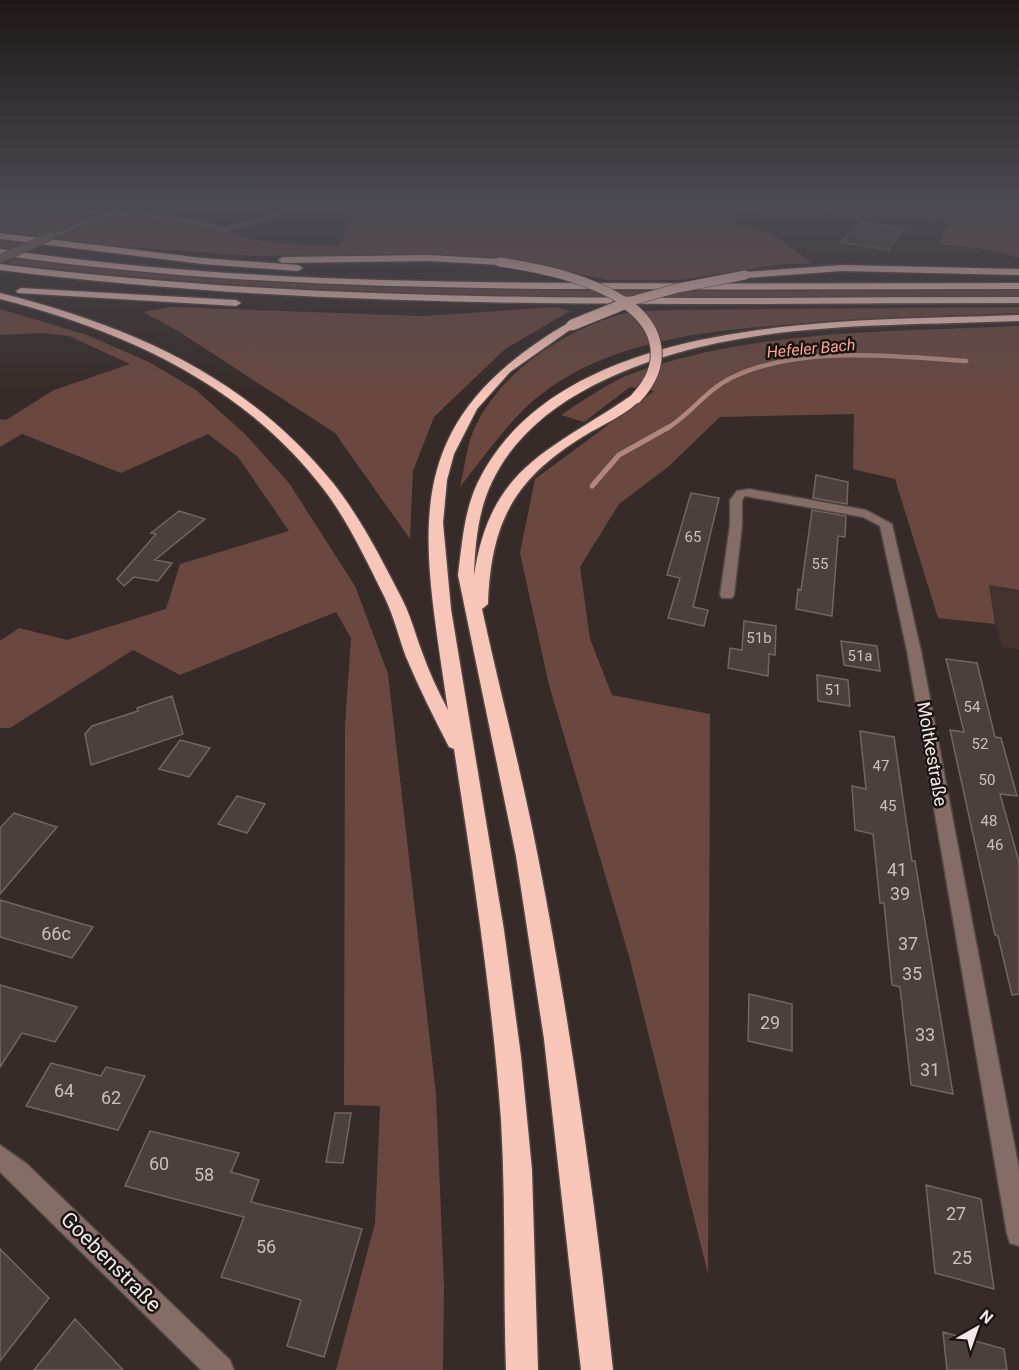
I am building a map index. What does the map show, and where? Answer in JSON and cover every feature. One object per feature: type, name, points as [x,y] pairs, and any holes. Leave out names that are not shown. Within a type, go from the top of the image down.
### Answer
[{"type":"highway","points":[[7,268],[92,279],[271,293],[426,299],[1019,300]]},
{"type":"highway","points":[[133,268],[231,277],[380,284],[563,287],[1019,286]]},
{"type":"highway","points":[[307,268],[331,270]]},
{"type":"highway","points":[[479,636],[482,562],[497,515],[505,499],[527,472],[549,453],[636,398],[653,378],[658,359],[653,334],[638,313],[612,295],[578,280],[534,268]]},
{"type":"highway","points":[[522,1370],[517,1143],[499,973],[478,828],[464,756],[439,577],[436,514],[440,480],[452,441],[468,410],[498,375],[521,356],[572,325],[637,297],[745,275],[842,268],[1019,272]]},
{"type":"highway","points":[[383,273],[563,287]]},
{"type":"highway","points":[[0,288],[107,297],[243,303]]},
{"type":"highway","points":[[0,296],[59,310],[92,321],[163,351],[194,368],[223,388],[288,441],[329,487],[372,558],[398,608],[418,666],[464,756]]},
{"type":"highway","points":[[265,303],[500,305],[564,300]]},
{"type":"highway","points":[[597,1370],[557,1040],[527,856],[466,575],[470,537],[484,483],[517,436],[555,402],[587,383],[663,351],[755,332],[863,324],[1019,318]]},
{"type":"street","name":"Moltkestraße","points":[[727,595],[736,525],[736,500],[741,493],[760,494],[866,514],[886,524],[914,651],[1019,1234]]},
{"type":"street","name":"Goebenstraße","points":[[0,1157],[19,1172],[220,1370]]},
{"type":"shaded area","points":[[51,268],[116,268],[268,280],[518,290],[1019,290],[1019,297],[512,296],[259,286],[133,277]]},
{"type":"shaded area","points":[[548,268],[756,268],[680,280],[608,280]]},
{"type":"shaded area","points":[[172,307],[424,316],[556,307],[570,311],[505,349],[434,417],[413,471],[410,539],[335,433],[178,331],[143,312]]},
{"type":"shaded area","points":[[1019,307],[1019,313],[852,320],[727,330],[658,342],[625,351],[562,380],[534,400],[504,430],[460,487],[473,432],[487,405],[502,387],[537,355],[579,330],[600,321],[640,311]]},
{"type":"shaded area","points":[[0,309],[87,335],[149,362],[196,390],[246,435],[289,483],[355,586],[388,674],[436,1094],[444,1286],[443,1370],[336,1370],[375,1223],[380,1106],[344,1105],[345,725],[351,638],[336,612],[180,675],[133,650],[10,728],[0,728],[0,641],[19,628],[67,640],[166,609],[180,564],[289,531],[238,457],[208,434],[121,473],[22,434],[0,447],[0,419],[6,420],[54,390],[130,364],[69,336],[42,333],[0,335]]},
{"type":"shaded area","points":[[1019,326],[1019,590],[989,585],[995,624],[938,618],[895,479],[853,469],[854,414],[720,417],[668,467],[619,504],[580,567],[590,639],[612,695],[710,714],[708,1274],[629,956],[549,685],[520,553],[535,479],[654,391],[630,387],[584,422],[561,415],[607,386],[636,372],[682,358],[777,340],[874,332]]},
{"type":"shaded area","points":[[978,520],[1019,526],[1019,650],[1002,647],[995,624]]},
{"type":"building","points":[[816,475],[848,482],[847,504],[813,498]]},
{"type":"building","points":[[691,493],[719,498],[693,607],[708,610],[704,626],[668,618],[680,578],[667,575]]},
{"type":"building","points":[[812,510],[846,516],[845,537],[838,536],[832,616],[796,609],[798,589],[801,590]]},
{"type":"building","points":[[179,511],[205,519],[155,560],[172,563],[158,581],[134,577],[124,586],[117,579],[156,534],[151,533]]},
{"type":"building","points":[[744,621],[776,626],[775,655],[769,654],[768,676],[728,668],[730,648],[742,650]]},
{"type":"building","points":[[841,641],[877,646],[880,671],[844,665]]},
{"type":"building","points":[[946,659],[977,663],[995,737],[1001,738],[1017,796],[1000,794],[1019,862],[1019,994],[1012,995],[998,936],[995,935],[950,730],[964,732]]},
{"type":"building","points":[[817,675],[848,680],[850,706],[818,701]]},
{"type":"building","points":[[172,696],[183,734],[91,765],[85,734],[92,726],[138,711],[137,708]]},
{"type":"building","points":[[860,731],[894,737],[912,861],[915,861],[953,1094],[911,1085],[900,987],[892,985],[884,903],[880,903],[873,834],[855,830],[852,786],[866,789]]},
{"type":"building","points":[[180,740],[210,748],[189,777],[159,769]]},
{"type":"building","points":[[237,796],[265,804],[247,833],[218,824]]},
{"type":"building","points":[[14,813],[57,827],[0,894],[0,828]]},
{"type":"building","points":[[0,900],[93,927],[72,958],[0,937]]},
{"type":"building","points":[[0,985],[77,1007],[55,1042],[22,1033],[0,1067]]},
{"type":"building","points":[[749,994],[792,1004],[792,1051],[748,1041]]},
{"type":"building","points":[[51,1063],[101,1076],[106,1067],[145,1076],[118,1130],[26,1106]]},
{"type":"building","points":[[335,1113],[351,1113],[343,1163],[326,1162]]},
{"type":"building","points":[[150,1131],[239,1153],[231,1172],[259,1180],[251,1202],[362,1229],[324,1357],[287,1346],[301,1300],[221,1277],[244,1217],[125,1186]]},
{"type":"building","points":[[926,1185],[981,1199],[994,1289],[935,1273]]},
{"type":"building","points":[[0,1249],[49,1298],[0,1361]]},
{"type":"building","points":[[75,1319],[123,1370],[34,1370]]},
{"type":"building","points":[[943,1332],[1004,1349],[1007,1370],[947,1370]]},
{"type":"waterway","name":"Hefeler Bach","points":[[669,427],[722,383],[757,368],[786,361],[846,355],[966,361]]},
{"type":"waterway","name":"Hefeler Bach","points":[[592,486],[619,455],[669,427]]}]
